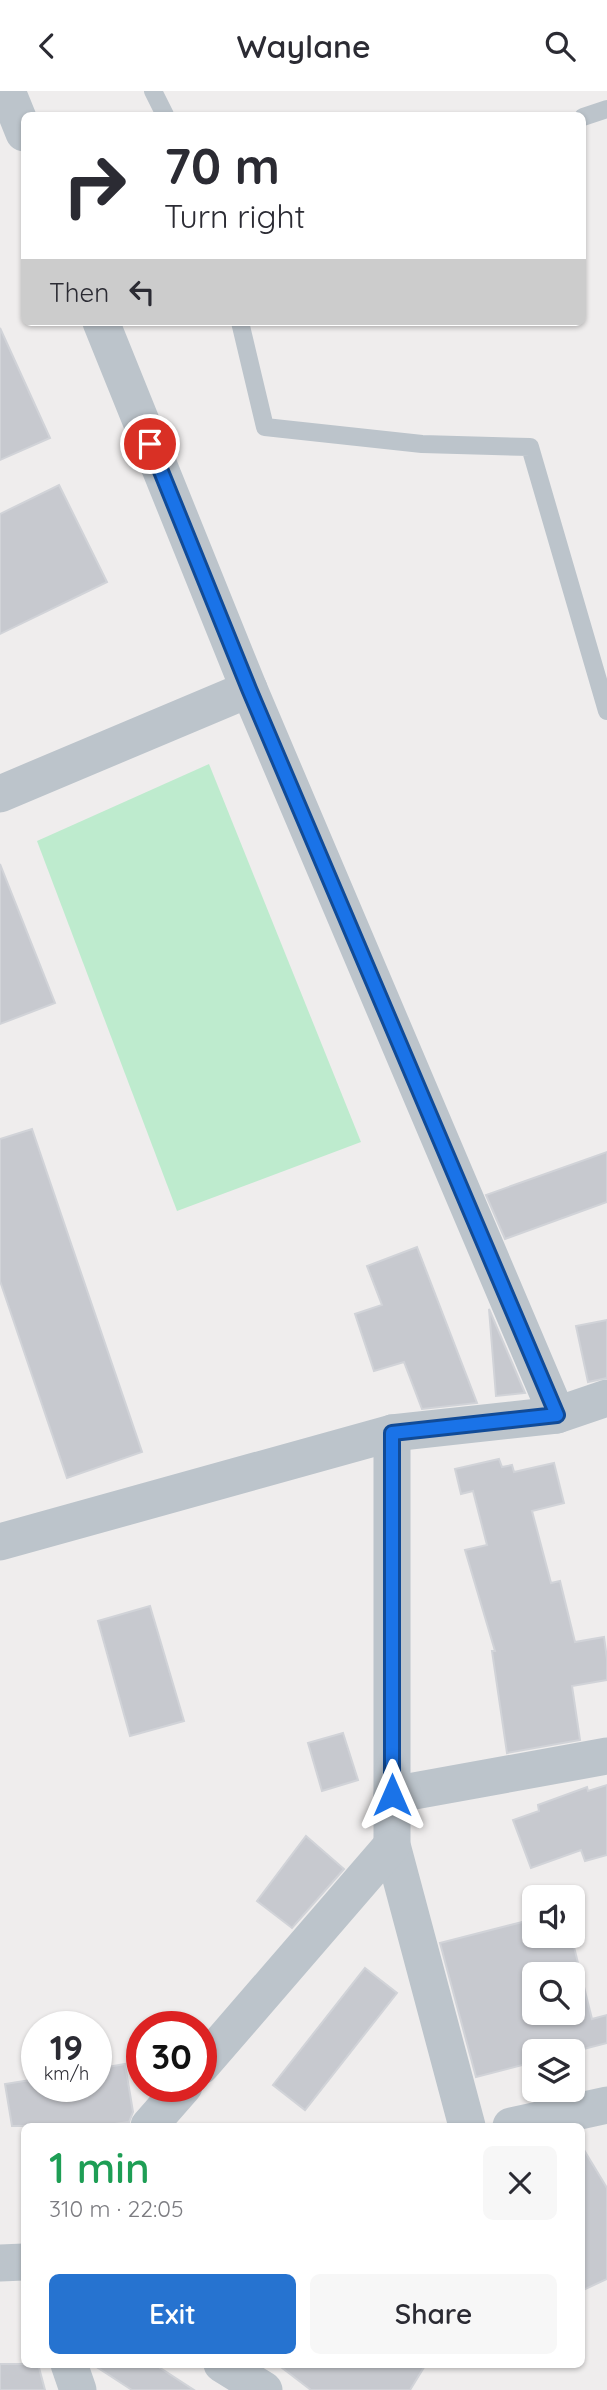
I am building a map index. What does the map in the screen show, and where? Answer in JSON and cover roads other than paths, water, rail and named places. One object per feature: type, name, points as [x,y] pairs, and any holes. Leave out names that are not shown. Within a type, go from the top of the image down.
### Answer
[{"type":"street","points":[[8,91],[21,125]]},
{"type":"street","points":[[103,326],[249,689],[557,1415]]},
{"type":"street","points":[[0,794],[249,689]]},
{"type":"street","points":[[0,1542],[392,1433],[557,1415],[607,1398]]},
{"type":"street","points":[[392,1433],[392,1845],[466,2123]]},
{"type":"street","points":[[392,1795],[607,1756]]},
{"type":"street","points":[[217,2047],[392,1845]]},
{"type":"street","points":[[152,2123],[170,2102]]},
{"type":"street","points":[[526,2123],[607,2105]]},
{"type":"street","points":[[0,2263],[21,2262]]},
{"type":"street","points":[[70,2368],[78,2390]]},
{"type":"street","points":[[228,2368],[264,2390]]},
{"type":"lane","points":[[152,91],[163,112]]},
{"type":"lane","points":[[586,116],[607,109]]},
{"type":"lane","points":[[241,326],[265,427],[422,444],[530,447],[607,711]]}]
